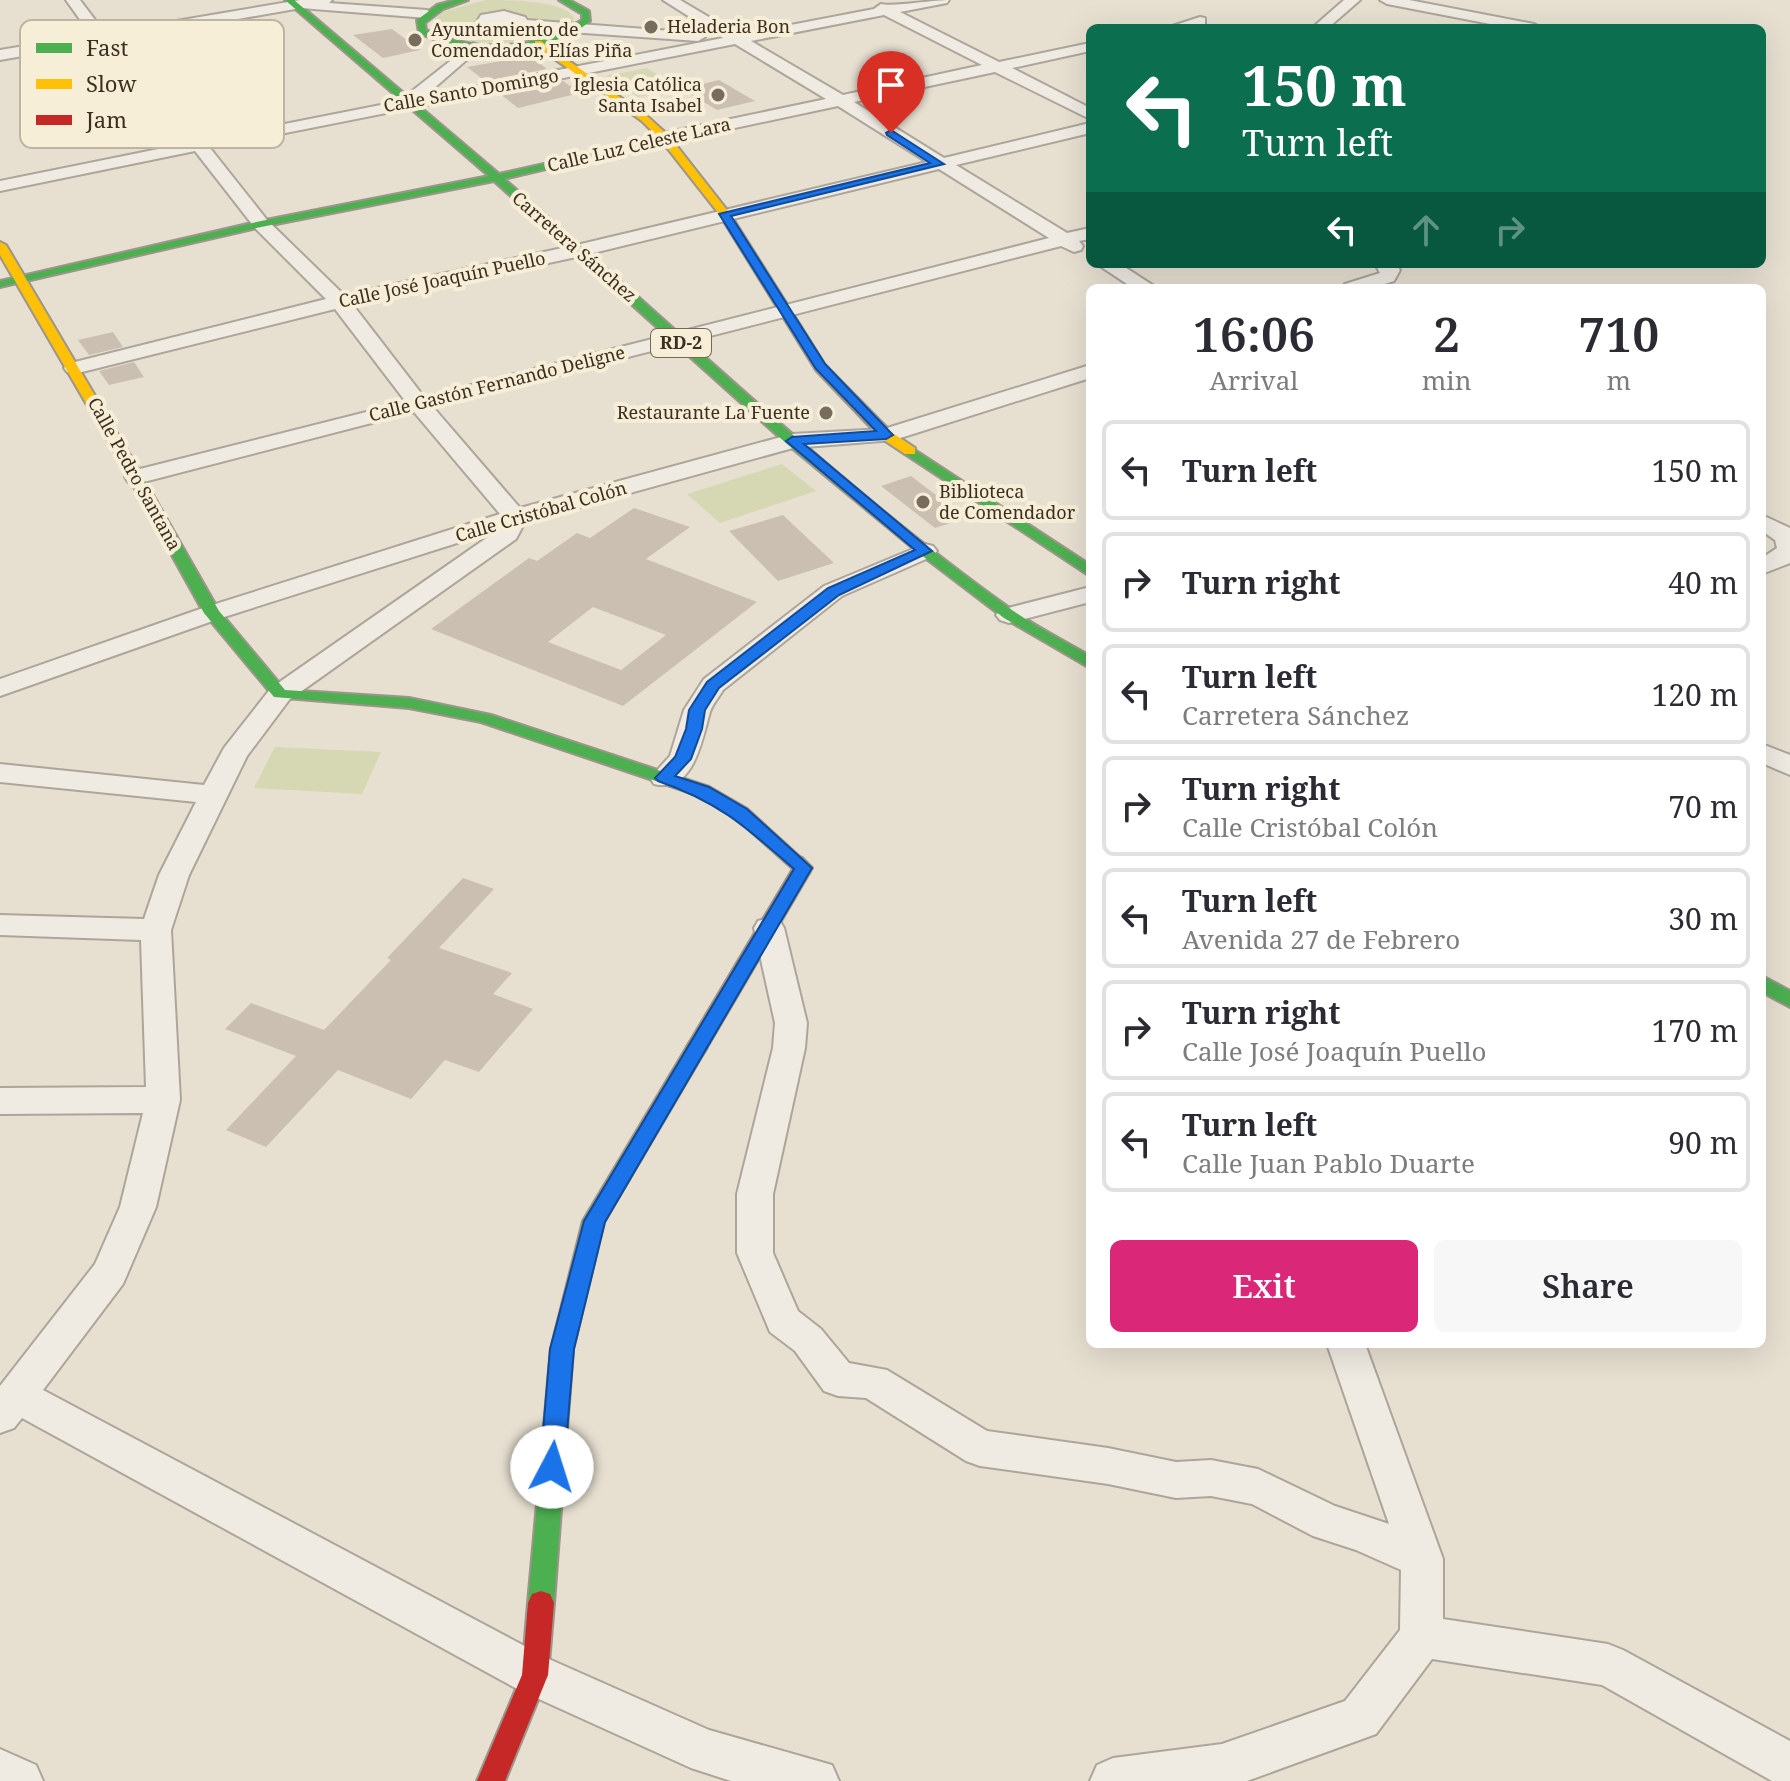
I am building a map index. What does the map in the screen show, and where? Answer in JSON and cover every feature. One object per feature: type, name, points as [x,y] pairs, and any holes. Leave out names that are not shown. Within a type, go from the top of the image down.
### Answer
[{"type":"street","points":[[73,0],[88,20]]},
{"type":"street","points":[[200,20],[325,0]]},
{"type":"street","points":[[459,0],[427,14],[420,22],[422,31],[431,38],[473,47],[538,43],[578,30],[586,21],[586,13],[563,0]]},
{"type":"street","points":[[670,0],[843,102],[1086,253]]},
{"type":"street","points":[[866,0],[1086,112]]},
{"type":"street","name":"Calle Santo Domingo","points":[[284,128],[942,0]]},
{"type":"street","points":[[1324,24],[1353,0]]},
{"type":"street","points":[[1387,0],[1513,24]]},
{"type":"street","points":[[293,3],[427,14]]},
{"type":"street","name":"Carretera Sánchez","points":[[293,3],[581,250],[792,441],[925,551],[1009,615],[1086,661]]},
{"type":"street","points":[[516,16],[578,30],[735,40]]},
{"type":"street","points":[[1188,24],[1200,21]]},
{"type":"street","points":[[538,43],[645,119],[665,138],[725,214],[820,367],[886,435],[1086,569]]},
{"type":"street","points":[[408,102],[473,47]]},
{"type":"street","name":"Calle Luz Celeste Lara","points":[[0,284],[261,224],[495,178],[665,138],[1086,48]]},
{"type":"street","points":[[0,55],[20,52]]},
{"type":"street","name":"Calle José Joaquín Puello","points":[[74,368],[340,302],[581,250],[1086,129]]},
{"type":"street","name":"Calle Santo Domingo","points":[[0,186],[184,148]]},
{"type":"street","points":[[201,148],[261,224],[340,302],[418,403],[515,517],[508,534],[280,694],[234,754],[174,875],[156,930],[163,1100],[138,1207],[110,1273],[8,1406],[535,1675],[707,1752],[816,1781]]},
{"type":"street","name":"Calle Gastón Fernando Deligne","points":[[136,477],[1086,234]]},
{"type":"street","name":"Calle Pedro Santana","points":[[0,245],[74,368],[212,613],[280,694]]},
{"type":"street","points":[[1113,268],[1140,284]]},
{"type":"street","points":[[1365,284],[1387,277],[1388,268]]},
{"type":"street","name":"Calle Cristóbal Colón","points":[[0,688],[212,613],[515,517],[792,441],[886,435],[1086,372]]},
{"type":"street","points":[[1766,524],[1790,542],[1789,550],[1781,558],[1766,565]]},
{"type":"street","points":[[664,778],[683,759],[697,710],[713,685],[833,591],[925,551]]},
{"type":"street","points":[[1009,615],[1086,595]]},
{"type":"street","points":[[280,694],[409,700],[452,708],[664,778],[703,791],[741,813],[803,868],[594,1221],[562,1349],[535,1675],[491,1781]]},
{"type":"street","points":[[1766,754],[1790,766]]},
{"type":"street","points":[[0,773],[212,795]]},
{"type":"street","points":[[0,925],[156,930]]},
{"type":"street","points":[[769,928],[791,1023],[789,1048],[757,1183],[755,1253],[783,1321],[808,1340],[838,1379],[873,1382],[980,1448],[1108,1466],[1176,1480],[1211,1478],[1258,1487],[1328,1523],[1362,1532],[1422,1559]]},
{"type":"street","points":[[1766,985],[1790,1000]]},
{"type":"street","points":[[0,1101],[163,1100]]},
{"type":"street","points":[[1113,1781],[1223,1774],[1360,1718],[1422,1637],[1422,1559],[1347,1348]]},
{"type":"street","points":[[1422,1637],[1608,1665],[1790,1766]]},
{"type":"street","points":[[0,1772],[20,1781]]},
{"type":"green space","points":[[486,0],[549,5],[561,8],[574,19],[564,29],[548,36],[506,43],[463,40],[432,28],[432,22],[442,12]]},
{"type":"green space","points":[[647,68],[679,89],[638,97],[606,76]]},
{"type":"green space","points":[[782,464],[816,491],[720,523],[687,494]]},
{"type":"green space","points":[[275,747],[381,752],[362,794],[254,788]]},
{"type":"building","points":[[392,29],[420,50],[383,58],[353,35]]},
{"type":"building","points":[[530,56],[547,69],[485,81],[467,67]]},
{"type":"building","name":"Iglesia Católica Santa Isabel","points":[[719,80],[755,101],[717,110],[682,89]]},
{"type":"building","points":[[563,81],[580,93],[518,108],[500,94]]},
{"type":"building","points":[[113,332],[123,347],[89,355],[78,340]]},
{"type":"building","points":[[134,362],[144,377],[109,385],[99,371]]},
{"type":"building","name":"Biblioteca de Comendador","points":[[911,476],[966,518],[935,528],[881,486]]},
{"type":"building","points":[[634,508],[690,527],[646,559],[757,602],[623,706],[431,629],[529,558],[537,561],[577,533],[590,538]],"holes":[[[593,607],[666,635],[621,670],[548,642]]]},
{"type":"building","points":[[783,515],[834,563],[778,581],[729,531]]},
{"type":"building","points":[[463,878],[494,889],[439,948],[512,973],[493,994],[533,1009],[479,1072],[445,1060],[411,1099],[338,1070],[266,1147],[226,1130],[296,1056],[225,1029],[251,1003],[324,1030]]},
{"type":"traffic: fast","points":[[289,0],[581,250],[792,441],[925,551],[1009,615],[1086,661]]},
{"type":"traffic: fast","points":[[464,0],[440,7],[420,22],[422,31],[462,46],[484,49],[527,46],[548,41],[586,21],[586,13],[563,0]]},
{"type":"traffic: fast","points":[[0,284],[261,224],[495,178],[665,138]]},
{"type":"traffic: fast","points":[[910,451],[1086,569]]},
{"type":"traffic: fast","points":[[126,460],[212,613],[280,694],[409,703],[485,718],[703,791],[741,813],[796,862]]},
{"type":"traffic: fast","points":[[1766,985],[1790,1000]]},
{"type":"traffic: fast","points":[[541,1603],[562,1349],[594,1221],[697,1047]]},
{"type":"traffic: slow","points":[[538,43],[645,119],[665,138],[725,214],[820,367],[886,435],[910,451]]},
{"type":"traffic: slow","points":[[0,245],[126,460]]},
{"type":"traffic: jam","points":[[697,1047],[803,868],[796,862]]},
{"type":"traffic: jam","points":[[491,1781],[535,1675],[541,1603]]},
{"type":"place","name":"Heladeria Bon","points":[[651,27]]},
{"type":"place","name":"Ayuntamiento de Comendador, Elías Piña","points":[[415,40]]},
{"type":"place","name":"Iglesia Católica Santa Isabel","points":[[718,95]]},
{"type":"place","name":"Restaurante La Fuente","points":[[826,413]]},
{"type":"place","name":"Biblioteca de Comendador","points":[[923,502]]},
{"type":"route","points":[[552,1467],[562,1349],[594,1221],[803,868],[741,813],[703,791],[664,778],[683,759],[697,710],[713,685],[833,591],[925,551],[792,441],[886,435],[820,367],[725,214],[939,164],[891,133]]}]
